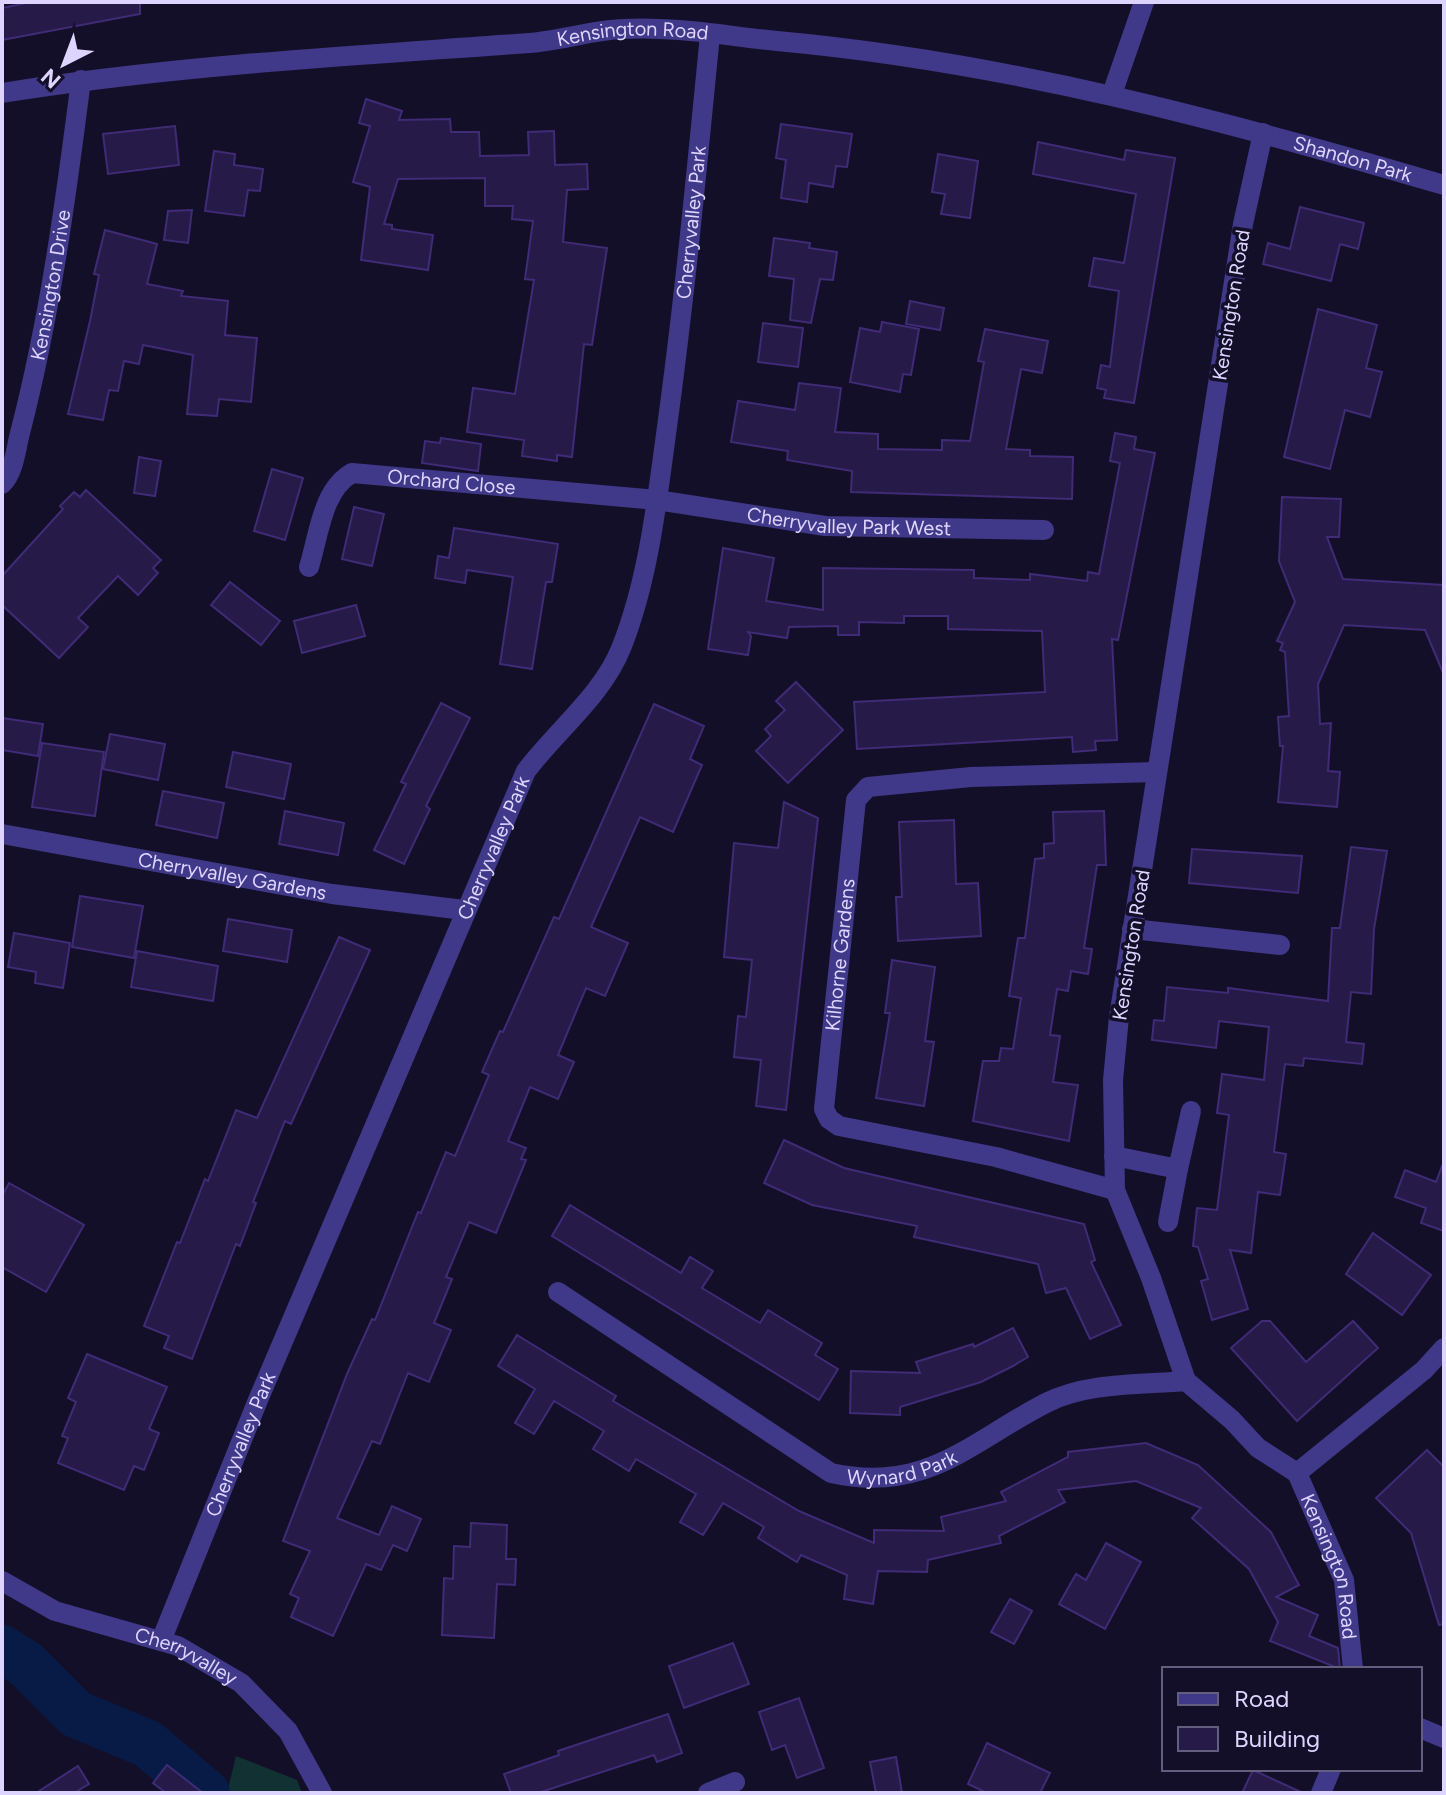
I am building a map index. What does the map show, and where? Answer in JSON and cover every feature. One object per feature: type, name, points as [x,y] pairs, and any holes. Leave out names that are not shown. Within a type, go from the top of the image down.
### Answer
[{"type":"street","points":[[1112,94],[1144,2]]},
{"type":"street","name":"Kensington Road","points":[[2,93],[81,80],[334,54],[534,43],[623,29],[903,55],[1026,75],[1263,133],[1243,224],[1132,929],[1113,1080],[1115,1190],[1151,1278],[1186,1381],[1232,1420],[1258,1448],[1297,1473],[1344,1580],[1353,1667]]},
{"type":"street","name":"Cherryvalley Park","points":[[161,1641],[464,910],[526,771],[550,739],[584,707],[621,648],[652,535],[683,307],[710,35]]},
{"type":"street","name":"Kensington Drive","points":[[2,484],[9,474],[27,407],[65,213],[81,80]]},
{"type":"street","name":"Shandon Park","points":[[1263,133],[1444,185]]},
{"type":"street","name":"Orchard Close","points":[[309,567],[330,494],[338,481],[352,473],[657,500]]},
{"type":"street","name":"Cherryvalley Park West","points":[[657,500],[825,526],[1044,530]]},
{"type":"street","name":"Kilhorne Gardens","points":[[1115,1190],[996,1157],[839,1126],[829,1119],[824,1109],[856,800],[860,792],[868,787],[971,777],[1157,772]]},
{"type":"street","name":"Cherryvalley Gardens","points":[[2,834],[332,894],[464,910]]},
{"type":"street","points":[[1132,929],[1280,945]]},
{"type":"street","points":[[1168,1222],[1191,1111]]},
{"type":"street","points":[[1114,1156],[1178,1169]]},
{"type":"street","name":"Wynard Park","points":[[558,1292],[831,1473],[862,1480],[917,1471],[952,1460],[1048,1402],[1098,1388],[1186,1381]]},
{"type":"street","points":[[1297,1473],[1424,1370],[1444,1348]]},
{"type":"street","name":"Cherryvalley","points":[[2,1581],[55,1611],[178,1646],[241,1683],[288,1731],[322,1793]]},
{"type":"street","points":[[1422,1729],[1444,1738]]},
{"type":"street","points":[[1321,1793],[1330,1771]]},
{"type":"street","points":[[708,1793],[735,1782]]},
{"type":"green space","points":[[236,1756],[297,1780],[302,1793],[227,1793]]},
{"type":"building","points":[[31,2],[140,2],[140,14],[2,40],[2,8]]},
{"type":"building","points":[[366,99],[402,111],[399,120],[450,119],[451,132],[479,132],[480,156],[529,155],[528,132],[554,131],[555,165],[587,164],[588,189],[567,190],[563,242],[607,248],[592,345],[584,344],[572,457],[557,455],[557,461],[522,456],[524,440],[467,432],[473,388],[515,394],[534,280],[525,279],[533,221],[512,219],[513,206],[485,206],[485,178],[398,179],[384,224],[392,225],[392,229],[433,235],[428,270],[361,260],[370,187],[353,182],[370,126],[359,123]]},
{"type":"building","points":[[781,124],[852,134],[847,167],[836,166],[833,187],[809,183],[807,202],[781,198],[786,160],[776,158]]},
{"type":"building","points":[[175,126],[179,165],[108,174],[103,134]]},
{"type":"building","points":[[1038,142],[1124,160],[1126,150],[1175,158],[1134,403],[1104,398],[1106,390],[1097,388],[1101,365],[1110,367],[1119,291],[1089,286],[1094,258],[1124,263],[1136,194],[1033,174]]},
{"type":"building","points":[[214,151],[235,154],[234,165],[263,169],[260,191],[248,190],[244,216],[205,211]]},
{"type":"building","points":[[938,154],[978,161],[970,218],[941,214],[945,194],[932,192]]},
{"type":"building","points":[[1300,207],[1364,223],[1358,249],[1340,244],[1331,281],[1263,264],[1268,243],[1290,249]]},
{"type":"building","points":[[192,210],[188,243],[164,240],[168,211]]},
{"type":"building","points":[[105,230],[157,244],[147,284],[183,291],[181,296],[228,301],[225,335],[257,338],[251,402],[219,399],[217,416],[187,414],[193,355],[143,345],[139,364],[124,361],[118,391],[109,390],[103,420],[68,414],[90,321],[99,275],[94,274]]},
{"type":"building","points":[[774,238],[810,243],[809,248],[837,252],[833,280],[820,279],[811,323],[790,320],[794,279],[769,276]]},
{"type":"building","points":[[910,301],[944,308],[940,330],[906,324]]},
{"type":"building","points":[[1318,309],[1377,325],[1366,368],[1382,372],[1370,417],[1345,410],[1330,469],[1284,457]]},
{"type":"building","points":[[882,322],[919,329],[911,375],[903,374],[900,392],[850,382],[860,328],[880,332]]},
{"type":"building","points":[[763,323],[803,328],[798,367],[758,362]]},
{"type":"building","points":[[985,329],[1048,341],[1042,373],[1021,369],[1006,449],[1030,450],[1030,456],[1073,457],[1072,499],[851,492],[852,471],[787,460],[788,451],[731,442],[738,401],[795,410],[799,383],[841,388],[835,432],[878,434],[878,449],[942,450],[942,440],[970,441],[984,362],[978,361]]},
{"type":"building","points":[[1115,433],[1136,437],[1134,449],[1155,453],[1118,640],[1112,639],[1117,740],[1095,741],[1096,750],[1073,752],[1072,737],[857,749],[854,702],[1045,692],[1042,631],[948,629],[948,616],[904,616],[904,623],[859,622],[859,635],[838,635],[838,626],[789,627],[787,638],[748,632],[751,636],[748,655],[708,649],[723,548],[774,558],[766,601],[823,610],[823,568],[974,570],[974,578],[1030,580],[1030,574],[1087,581],[1088,572],[1099,574],[1120,463],[1110,461]]},
{"type":"building","points":[[441,438],[481,444],[478,471],[422,463],[425,441],[440,443]]},
{"type":"building","points":[[139,457],[161,461],[155,496],[134,493]]},
{"type":"building","points":[[272,469],[303,478],[285,540],[254,531]]},
{"type":"building","points":[[86,490],[161,560],[153,568],[158,573],[138,595],[118,576],[78,618],[88,627],[59,658],[2,605],[2,576],[63,509],[60,506],[74,492],[80,497]]},
{"type":"building","points":[[1282,497],[1341,499],[1339,537],[1327,537],[1343,579],[1444,585],[1444,675],[1425,630],[1344,625],[1318,684],[1320,724],[1331,723],[1328,771],[1340,772],[1337,807],[1278,802],[1283,746],[1280,746],[1278,717],[1289,716],[1285,652],[1280,650],[1283,643],[1277,641],[1295,602],[1279,561]]},
{"type":"building","points":[[354,507],[384,514],[372,566],[342,559]]},
{"type":"building","points":[[454,528],[558,544],[552,582],[546,582],[532,669],[500,664],[513,577],[467,570],[465,583],[435,578],[438,556],[449,558]]},
{"type":"building","points":[[230,582],[280,621],[261,645],[211,605]]},
{"type":"building","points":[[356,605],[365,636],[302,653],[294,621]]},
{"type":"building","points":[[796,682],[843,730],[788,783],[756,751],[771,736],[765,729],[785,710],[776,701]]},
{"type":"building","points":[[441,703],[470,718],[426,806],[430,809],[404,864],[374,850],[406,784],[401,782]]},
{"type":"building","points":[[654,704],[704,726],[690,759],[702,765],[673,832],[640,817],[591,927],[628,943],[605,996],[586,988],[558,1055],[574,1062],[558,1099],[530,1087],[508,1141],[526,1148],[521,1159],[526,1160],[496,1233],[469,1222],[446,1277],[452,1279],[434,1323],[451,1330],[429,1382],[408,1373],[380,1444],[372,1441],[337,1518],[379,1535],[392,1506],[421,1519],[407,1551],[393,1545],[381,1570],[366,1564],[333,1636],[291,1617],[299,1598],[290,1594],[310,1551],[283,1541],[347,1374],[372,1319],[375,1320],[418,1212],[421,1213],[446,1152],[455,1156],[489,1075],[482,1072],[500,1031],[503,1032],[554,917],[559,919]]},
{"type":"building","points":[[2,718],[43,724],[38,756],[2,750]]},
{"type":"building","points":[[110,734],[165,744],[158,780],[103,769]]},
{"type":"building","points":[[42,743],[104,752],[95,816],[32,807]]},
{"type":"building","points":[[233,752],[291,764],[284,799],[226,787]]},
{"type":"building","points":[[163,791],[224,803],[217,838],[156,825]]},
{"type":"building","points":[[784,802],[818,818],[786,1110],[756,1106],[761,1060],[734,1057],[738,1016],[746,1017],[752,960],[724,957],[734,843],[778,848]]},
{"type":"building","points":[[285,811],[344,823],[338,855],[279,844]]},
{"type":"building","points":[[1104,811],[1106,865],[1097,865],[1084,948],[1092,949],[1088,974],[1071,971],[1068,991],[1057,989],[1050,1035],[1060,1036],[1053,1082],[1078,1085],[1069,1141],[973,1121],[983,1061],[999,1061],[1001,1048],[1013,1049],[1021,998],[1009,996],[1018,938],[1025,938],[1035,859],[1044,858],[1044,844],[1054,843],[1053,812]]},
{"type":"building","points":[[954,820],[956,884],[978,883],[981,936],[898,941],[896,897],[902,897],[899,822]]},
{"type":"building","points":[[1351,847],[1387,851],[1374,929],[1371,994],[1351,992],[1346,1042],[1364,1044],[1362,1064],[1304,1058],[1303,1066],[1285,1064],[1274,1152],[1286,1154],[1280,1195],[1258,1192],[1251,1253],[1230,1250],[1248,1309],[1212,1320],[1201,1281],[1208,1279],[1198,1247],[1193,1246],[1197,1208],[1217,1210],[1229,1115],[1217,1113],[1222,1074],[1264,1080],[1269,1027],[1219,1021],[1216,1048],[1152,1040],[1154,1020],[1164,1021],[1167,987],[1228,993],[1228,988],[1328,1001],[1332,928],[1340,928]]},
{"type":"building","points":[[1192,849],[1302,856],[1298,893],[1189,883]]},
{"type":"building","points":[[80,896],[143,906],[134,958],[72,947]]},
{"type":"building","points":[[228,919],[292,930],[287,962],[223,951]]},
{"type":"building","points":[[14,933],[70,943],[63,988],[35,983],[36,972],[8,967]]},
{"type":"building","points":[[339,937],[370,950],[291,1124],[285,1121],[253,1202],[256,1203],[240,1246],[236,1244],[192,1359],[164,1348],[169,1336],[144,1326],[177,1242],[180,1243],[205,1179],[208,1181],[236,1110],[257,1118]]},
{"type":"building","points":[[137,951],[218,966],[213,1001],[131,987]]},
{"type":"building","points":[[892,960],[935,967],[925,1041],[934,1042],[924,1106],[876,1098],[890,1013],[885,1013]]},
{"type":"building","points":[[784,1140],[844,1168],[1084,1224],[1095,1260],[1091,1262],[1121,1325],[1090,1339],[1066,1288],[1046,1293],[1038,1264],[914,1237],[917,1226],[812,1205],[764,1183]]},
{"type":"building","points":[[1442,1166],[1444,1231],[1421,1223],[1426,1208],[1395,1197],[1405,1170],[1436,1182]]},
{"type":"building","points":[[9,1183],[84,1225],[46,1292],[2,1267],[2,1196]]},
{"type":"building","points":[[570,1205],[681,1273],[690,1257],[713,1271],[702,1288],[760,1323],[768,1310],[822,1343],[815,1355],[838,1369],[819,1400],[552,1236]]},
{"type":"building","points":[[1373,1233],[1431,1275],[1402,1315],[1346,1274]]},
{"type":"building","points":[[1262,1321],[1270,1321],[1306,1362],[1353,1321],[1378,1348],[1297,1421],[1231,1348]]},
{"type":"building","points":[[1013,1328],[1028,1357],[1013,1366],[981,1382],[900,1407],[900,1415],[850,1413],[851,1371],[920,1373],[916,1362],[973,1344],[974,1347]]},
{"type":"building","points":[[517,1335],[616,1396],[613,1401],[799,1511],[874,1543],[874,1530],[944,1531],[941,1517],[1006,1501],[1001,1492],[1068,1457],[1068,1452],[1146,1443],[1198,1465],[1271,1532],[1299,1585],[1276,1597],[1318,1615],[1309,1636],[1338,1648],[1340,1667],[1270,1641],[1278,1622],[1249,1569],[1192,1518],[1201,1508],[1136,1481],[1058,1490],[1065,1502],[999,1536],[1001,1543],[928,1560],[927,1572],[878,1571],[873,1604],[844,1599],[847,1575],[801,1555],[797,1562],[758,1538],[764,1527],[723,1503],[703,1535],[680,1522],[696,1494],[636,1459],[629,1471],[593,1449],[604,1431],[554,1401],[534,1434],[515,1423],[535,1389],[498,1366]]},
{"type":"building","points":[[87,1354],[167,1387],[149,1429],[159,1433],[144,1470],[134,1466],[124,1490],[58,1463],[68,1438],[62,1436],[76,1402],[68,1398]]},
{"type":"building","points":[[1427,1450],[1444,1467],[1444,1624],[1439,1625],[1411,1533],[1376,1498]]},
{"type":"building","points":[[471,1523],[507,1525],[506,1559],[516,1559],[515,1585],[497,1584],[494,1638],[442,1635],[444,1578],[453,1579],[454,1546],[470,1547]]},
{"type":"building","points":[[1106,1543],[1141,1562],[1105,1629],[1059,1604],[1076,1574],[1086,1580]]},
{"type":"building","points":[[1010,1599],[1032,1611],[1014,1644],[991,1632]]},
{"type":"building","points":[[733,1643],[749,1684],[684,1708],[669,1666]]},
{"type":"building","points":[[799,1698],[824,1768],[797,1778],[785,1745],[772,1750],[759,1712]]},
{"type":"building","points":[[668,1714],[682,1753],[657,1762],[654,1755],[538,1793],[511,1793],[504,1774],[559,1755],[558,1751]]},
{"type":"building","points":[[987,1743],[1050,1773],[1040,1793],[987,1793],[968,1784]]},
{"type":"building","points":[[896,1757],[902,1793],[876,1793],[870,1762]]},
{"type":"building","points":[[167,1765],[203,1793],[166,1793],[153,1783]]},
{"type":"building","points":[[78,1766],[89,1784],[74,1793],[36,1793]]},
{"type":"building","points":[[1255,1771],[1303,1793],[1242,1793]]},
{"type":"waterway","points":[[2,1649],[26,1664],[76,1714],[148,1744],[206,1793]]}]
